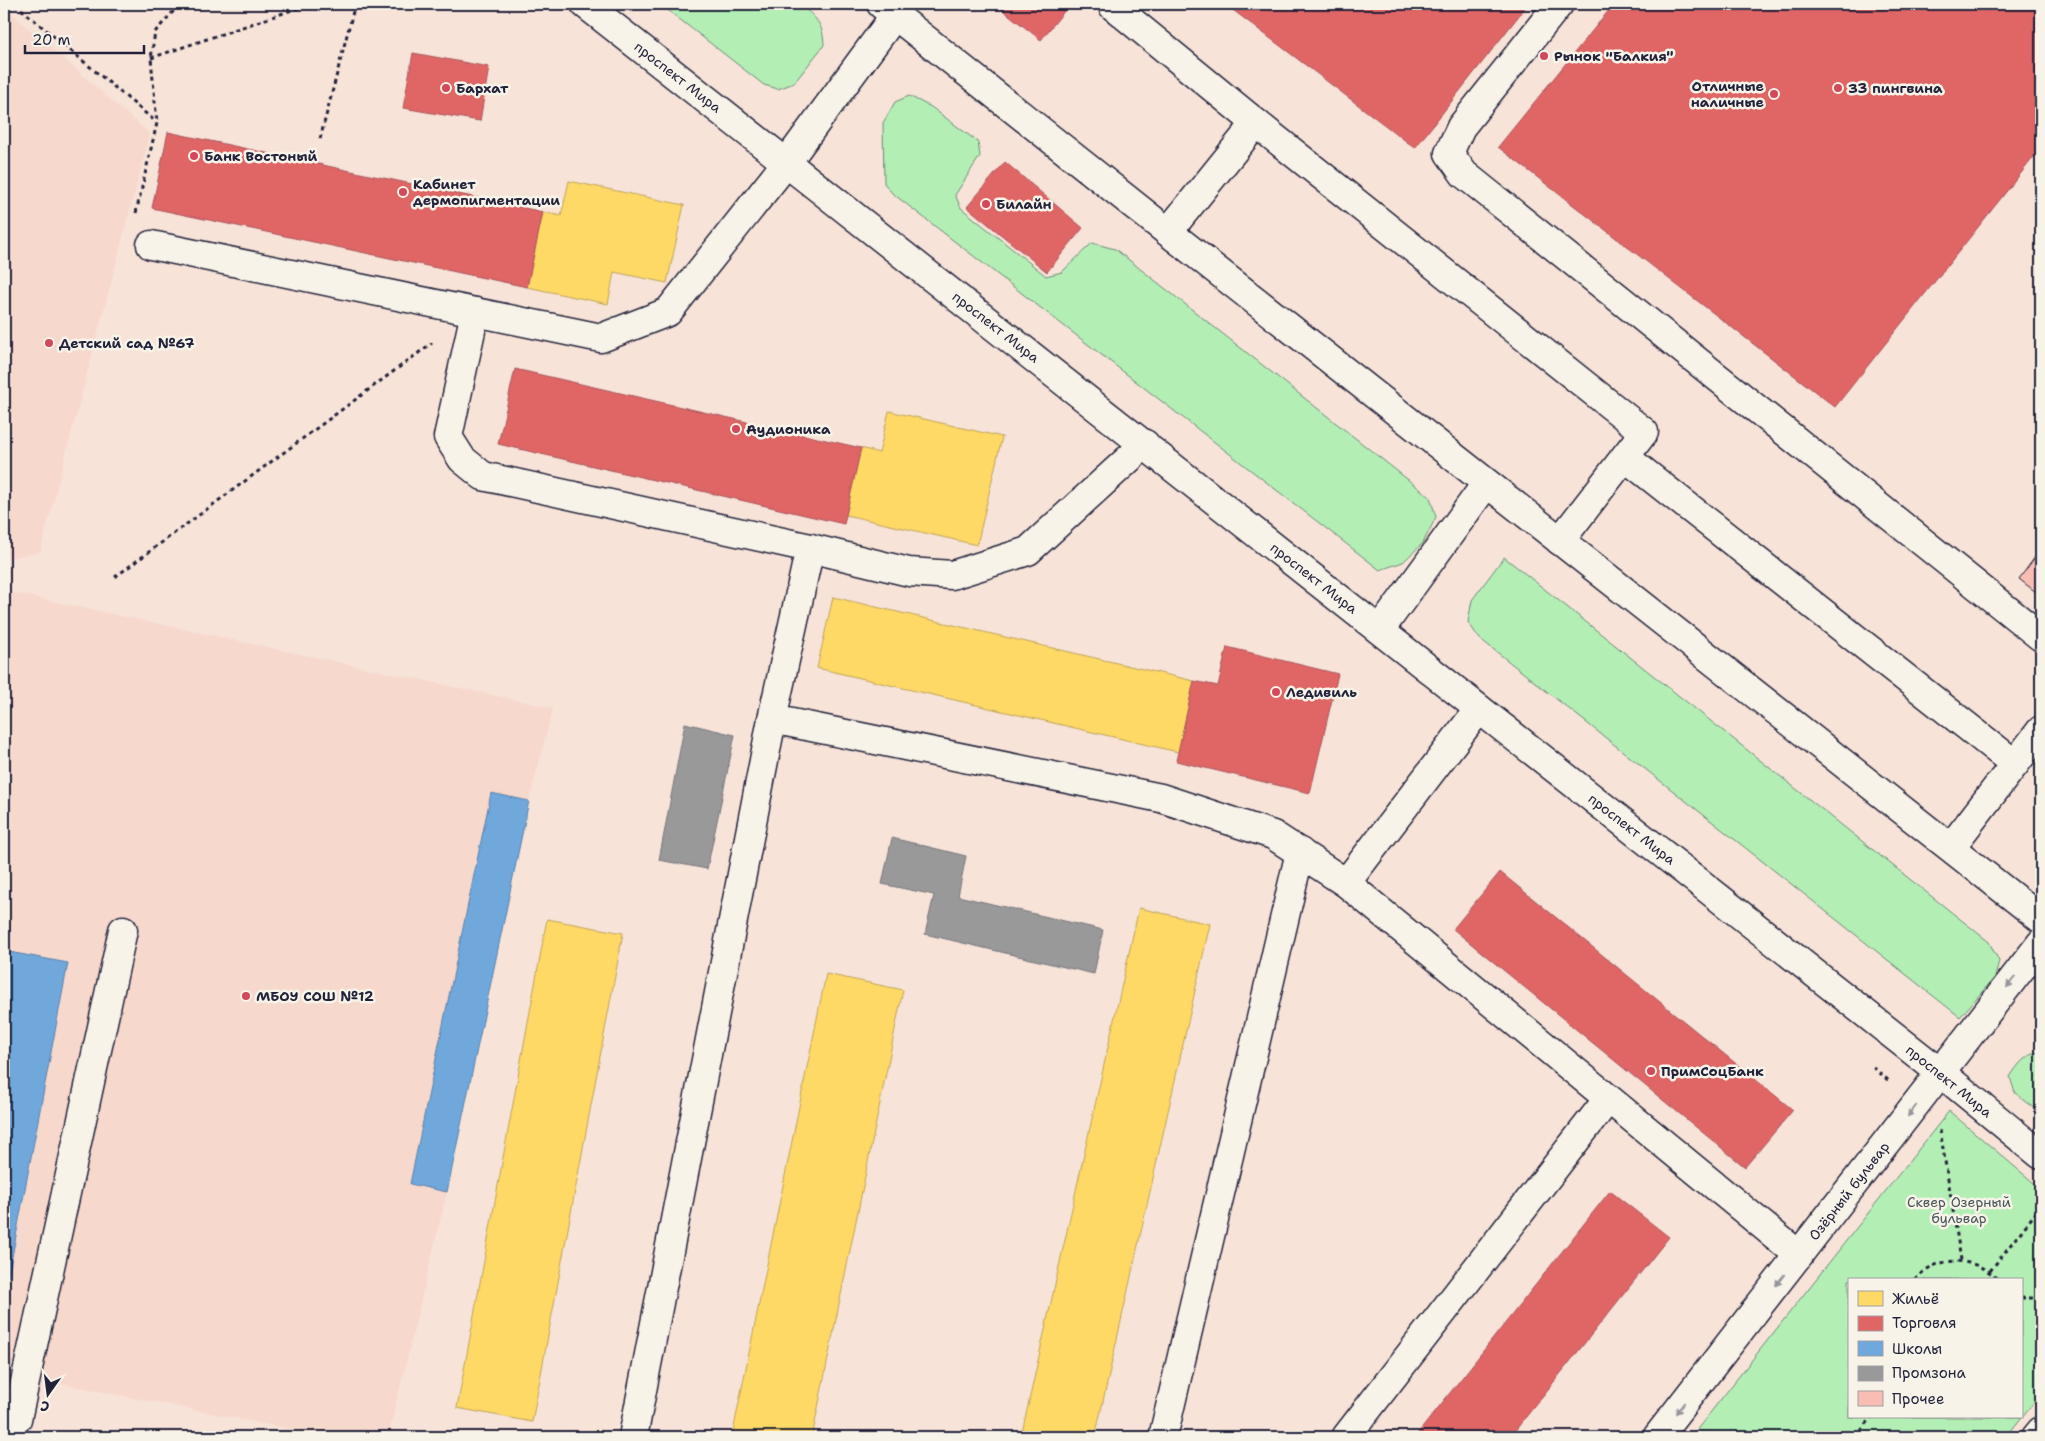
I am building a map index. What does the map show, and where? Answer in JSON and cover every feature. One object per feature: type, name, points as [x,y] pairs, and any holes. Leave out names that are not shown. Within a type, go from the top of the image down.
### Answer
[{"type":"street","name":"проспект Мира","points":[[585,4],[1380,630],[2041,1155]]},
{"type":"street","points":[[1559,4],[1461,128],[1449,153],[1464,174],[2041,637]]},
{"type":"street","points":[[1113,6],[1256,123],[1644,432],[1560,541]]},
{"type":"street","points":[[150,245],[602,338],[668,312],[787,162],[888,9],[1486,484],[2041,919]]},
{"type":"street","points":[[1168,232],[1256,123]]},
{"type":"street","points":[[475,312],[448,437],[462,459],[483,476],[810,548],[909,572],[952,575],[1028,551],[1144,444]]},
{"type":"street","points":[[1625,457],[2015,764]]},
{"type":"street","points":[[1380,630],[1486,484]]},
{"type":"street","points":[[633,1437],[772,719],[810,548]]},
{"type":"street","points":[[1346,883],[1479,709]]},
{"type":"street","points":[[772,719],[1160,798],[1273,835],[1346,883],[1799,1256]]},
{"type":"street","points":[[1951,848],[2041,730]]},
{"type":"street","points":[[1163,1437],[1300,852]]},
{"type":"street","points":[[4,1417],[17,1419],[123,930]]},
{"type":"street","name":"Озёрный бульвар","points":[[1657,1437],[2041,943]]},
{"type":"street","points":[[1346,1437],[1608,1099]]},
{"type":"street","points":[[2036,1437],[2041,1431]]},
{"type":"path","points":[[15,4],[157,123]]},
{"type":"path","points":[[134,218],[157,123],[151,58],[155,32],[180,4]]},
{"type":"path","points":[[151,58],[310,4]]},
{"type":"path","points":[[320,139],[355,4]]},
{"type":"path","points":[[115,577],[475,312]]},
{"type":"path","points":[[1867,1062],[1938,1123],[1961,1260]]},
{"type":"path","points":[[1990,1271],[2041,1206]]},
{"type":"path","points":[[1917,1278],[1922,1271],[1941,1262],[1961,1260],[1990,1271],[1996,1278]]},
{"type":"path","points":[[2022,1298],[2041,1298]]},
{"type":"path","points":[[1856,1437],[1871,1418]]},
{"type":"shaded area","name":"Детский сад №67","points":[[4,7],[150,134],[40,552],[4,559]]},
{"type":"shaded area","name":"МБОУ СОШ №12","points":[[4,591],[553,708],[529,801],[447,1192],[388,1437],[330,1437],[4,1372]]},
{"type":"green space","points":[[660,4],[800,4],[818,22],[822,31],[824,45],[794,83],[778,89],[764,85]]},
{"type":"green space","points":[[909,96],[931,107],[978,142],[980,156],[955,195],[961,208],[1046,276],[1062,272],[1092,243],[1115,249],[1430,497],[1436,517],[1423,543],[1403,562],[1380,570],[892,193],[884,183],[883,123],[895,102]]},
{"type":"green space","points":[[1504,557],[1989,942],[1999,961],[1995,977],[1960,1017],[1479,638],[1468,622],[1472,600]]},
{"type":"green space","points":[[2041,1051],[2041,1113],[2015,1093],[2010,1077],[2023,1060]]},
{"type":"green space","name":"Сквер Озерный бульвар","points":[[1949,1111],[2041,1189],[2041,1393],[2022,1417],[2022,1278],[1848,1278],[1848,1418],[2021,1418],[2006,1437],[1691,1437]]},
{"type":"building: Жильё","points":[[569,181],[684,205],[667,283],[614,272],[608,304],[527,287],[543,212],[561,216]]},
{"type":"building: Жильё","points":[[889,411],[1002,437],[977,545],[846,515],[861,448],[879,453]]},
{"type":"building: Жильё","points":[[833,597],[1194,681],[1178,752],[817,668]]},
{"type":"building: Жильё","points":[[1139,908],[1210,924],[1095,1437],[1021,1437]]},
{"type":"building: Жильё","points":[[547,919],[623,933],[532,1422],[457,1408]]},
{"type":"building: Жильё","points":[[826,974],[903,990],[812,1437],[732,1437]]},
{"type":"building: Торговля","points":[[995,4],[1070,4],[1041,40]]},
{"type":"building: Торговля","points":[[1225,4],[1528,4],[1415,148]]},
{"type":"building: Торговля","points":[[1614,4],[2041,4],[2041,148],[1835,407],[1498,147]]},
{"type":"building: Торговля","name":"Бархат","points":[[413,53],[489,67],[480,121],[403,108]]},
{"type":"building: Торговля","points":[[168,132],[543,212],[527,287],[152,208]]},
{"type":"building: Торговля","points":[[1005,162],[1083,228],[1047,272],[967,207]]},
{"type":"building: Торговля","points":[[515,369],[861,448],[844,524],[498,444]]},
{"type":"building: Торговля","points":[[1227,647],[1338,674],[1310,793],[1176,761],[1194,681],[1218,686]]},
{"type":"building: Торговля","points":[[1500,872],[1793,1110],[1745,1167],[1453,929]]},
{"type":"building: Торговля","points":[[1610,1191],[1669,1237],[1510,1437],[1415,1437]]},
{"type":"building: Школы","points":[[491,793],[529,801],[447,1192],[410,1184]]},
{"type":"building: Школы","points":[[4,951],[68,963],[8,1278],[4,1277]]},
{"type":"building: Промзона","points":[[685,723],[735,735],[707,869],[659,860]]},
{"type":"building: Промзона","points":[[892,838],[966,856],[958,896],[1103,930],[1094,974],[925,934],[934,895],[882,884]]},
{"type":"building: Прочее","points":[[2041,549],[2041,596],[2019,579]]},
{"type":"place","name":"Рынок \"Балкия\"","points":[[1544,56]]},
{"type":"place","name":"Бархат","points":[[446,88]]},
{"type":"place","name":"33 пингвина","points":[[1838,88]]},
{"type":"place","name":"Отличные наличные","points":[[1774,94]]},
{"type":"place","name":"Банк Востоный","points":[[194,156]]},
{"type":"place","name":"Кабинет дермопигментации","points":[[403,192]]},
{"type":"place","name":"Билайн","points":[[986,204]]},
{"type":"place","name":"Детский сад №67","points":[[49,343]]},
{"type":"place","name":"Аудионика","points":[[736,429]]},
{"type":"place","name":"Ледивиль","points":[[1276,692]]},
{"type":"place","name":"МБОУ СОШ №12","points":[[246,996]]},
{"type":"place","name":"ПримСоцБанк","points":[[1651,1071]]}]
